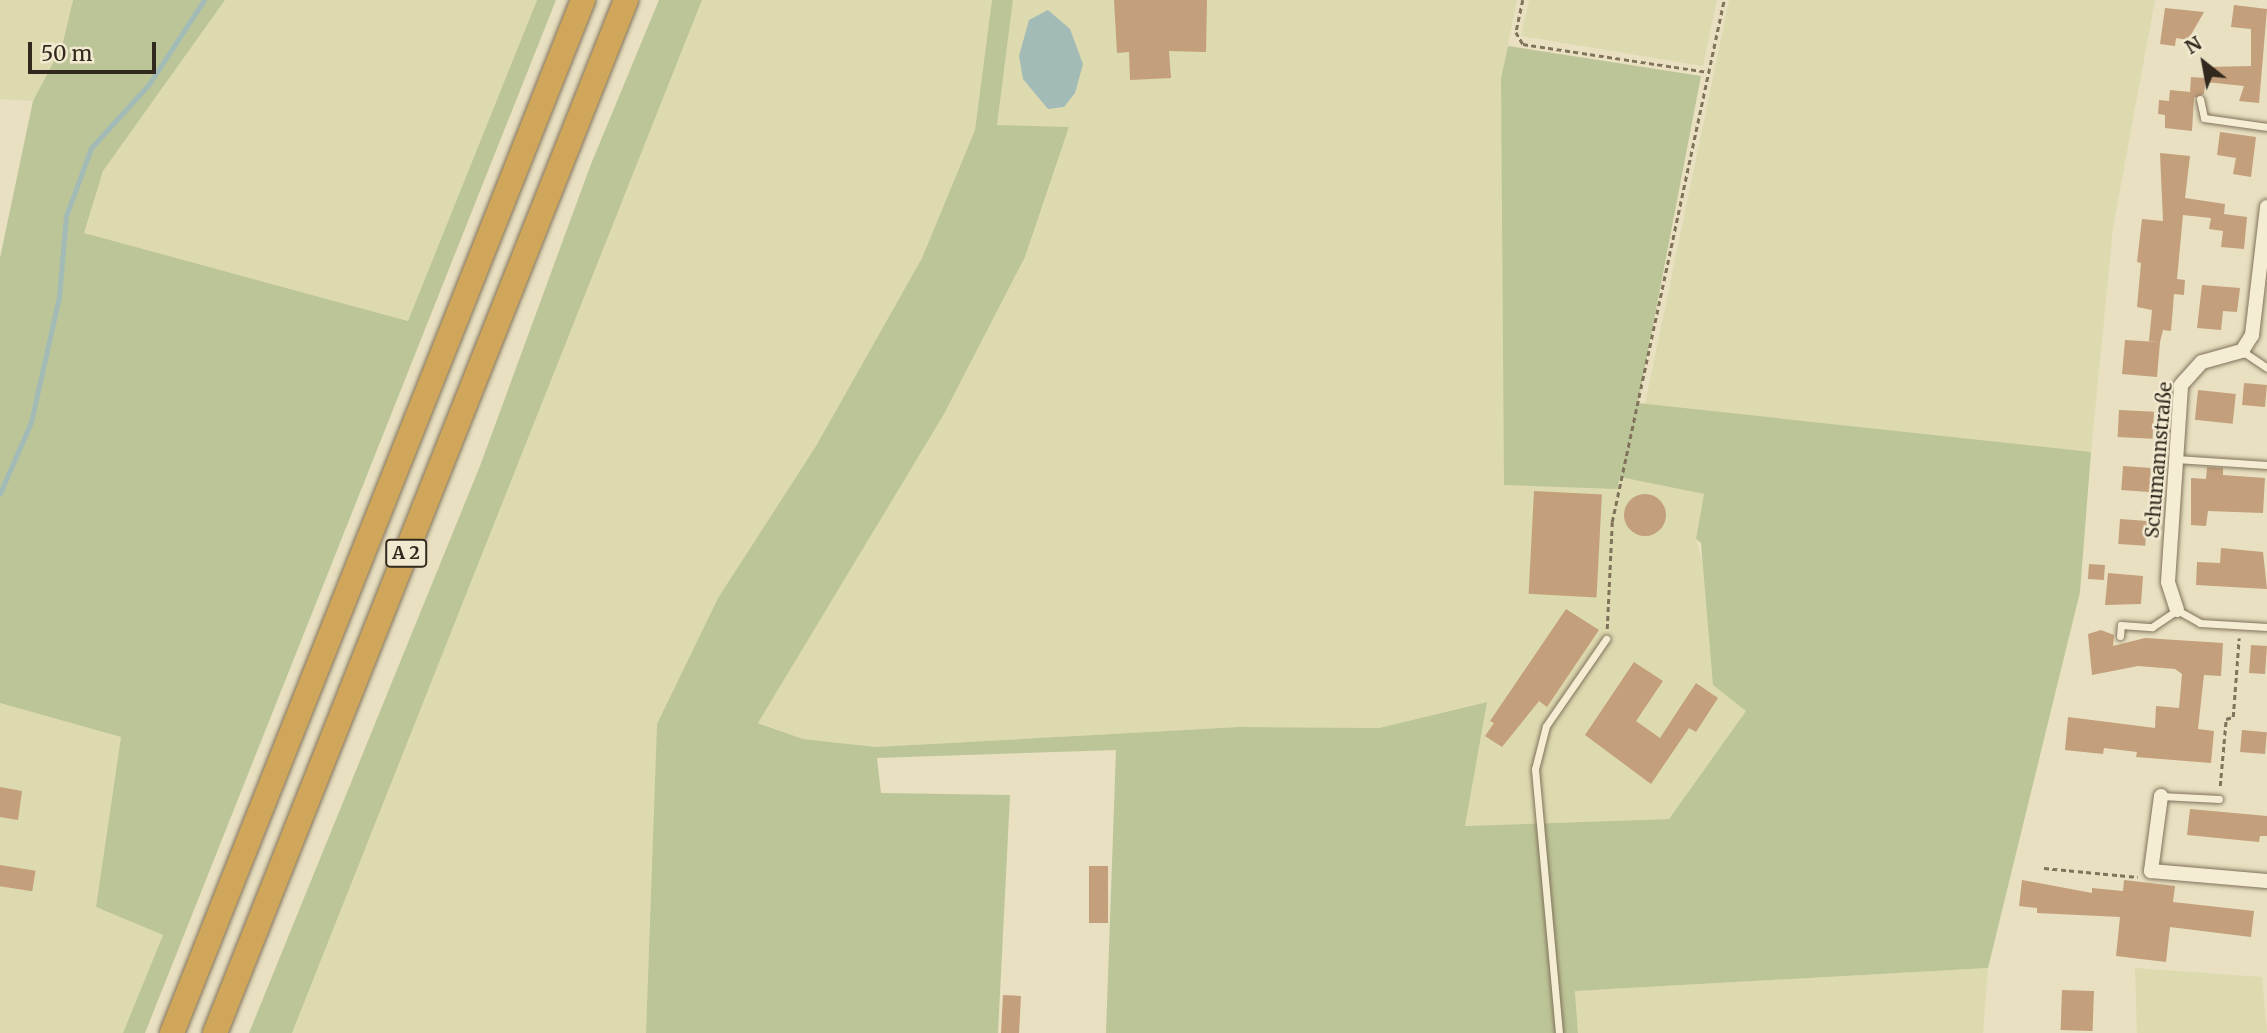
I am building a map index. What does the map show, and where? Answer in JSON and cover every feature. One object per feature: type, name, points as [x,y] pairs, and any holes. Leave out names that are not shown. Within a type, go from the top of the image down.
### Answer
[{"type":"highway","name":"A 2","points":[[172,1033],[583,0]]},
{"type":"highway","name":"A 2","points":[[215,1033],[626,0]]},
{"type":"street","points":[[2242,351],[2252,335],[2267,207]]},
{"type":"street","name":"Schumannstraße","points":[[2177,610],[2168,582],[2181,385],[2186,373],[2202,362],[2242,351]]},
{"type":"street","points":[[2161,796],[2151,871],[2267,881]]},
{"type":"lane","points":[[2200,99],[2204,118],[2267,127]]},
{"type":"lane","points":[[2242,351],[2267,368]]},
{"type":"lane","points":[[2176,459],[2267,465]]},
{"type":"lane","points":[[2120,636],[2122,625],[2152,627],[2177,610],[2200,623],[2267,626]]},
{"type":"lane","points":[[1559,1033],[1535,769],[1546,726],[1606,639]]},
{"type":"lane","points":[[2161,796],[2219,799]]},
{"type":"path","points":[[1523,0],[1516,32],[1524,44],[1709,72]]},
{"type":"path","points":[[1606,639],[1612,522],[1724,0]]},
{"type":"path","points":[[2219,799],[2226,719],[2234,717],[2240,625]]},
{"type":"path","points":[[2044,868],[2148,878]]},
{"type":"shaded area","points":[[0,0],[73,0],[62,46],[33,101],[0,99]]},
{"type":"shaded area","points":[[225,0],[537,0],[408,321],[83,233],[103,171]]},
{"type":"shaded area","points":[[702,0],[992,0],[975,130],[922,258],[816,446],[718,598],[657,724],[646,1033],[292,1033]]},
{"type":"shaded area","points":[[1013,0],[1517,0],[1501,78],[1618,489],[1620,477],[1704,494],[1696,539],[1746,711],[1669,819],[1464,826],[1486,702],[1379,728],[1239,727],[876,747],[803,739],[757,722],[944,414],[1025,257],[1069,128],[997,125]]},
{"type":"shaded area","points":[[1529,0],[1717,0],[1703,66],[1521,36]]},
{"type":"shaded area","points":[[1729,0],[2155,0],[2113,228],[2091,452],[1645,404]]},
{"type":"shaded area","points":[[0,703],[121,737],[96,907],[163,935],[123,1033],[0,1033]]},
{"type":"shaded area","points":[[1988,968],[1983,1033],[1578,1033],[1575,991]]},
{"type":"shaded area","points":[[2135,968],[2262,977],[2267,1033],[2137,1033]]},
{"type":"green space","points":[[73,0],[225,0],[103,171],[84,233],[408,321],[537,0],[556,0],[145,1033],[123,1033],[163,935],[96,907],[121,737],[0,703],[0,258],[33,101],[62,46]]},
{"type":"green space","points":[[659,0],[702,0],[292,1033],[249,1033],[480,466],[591,164]]},
{"type":"green space","points":[[992,0],[1013,0],[997,125],[1069,127],[1025,257],[944,414],[758,723],[803,739],[876,747],[1239,727],[1379,728],[1487,702],[1465,826],[1669,819],[1746,711],[1713,685],[1701,543],[1696,539],[1704,494],[1620,477],[1617,489],[1504,485],[1501,78],[1508,46],[1701,76],[1638,403],[2091,452],[2080,592],[1988,968],[1575,991],[1578,1033],[1106,1033],[1116,750],[877,758],[881,793],[1010,795],[998,1033],[646,1033],[657,724],[718,598],[816,446],[922,258],[975,130]]},
{"type":"water","points":[[1048,10],[1070,29],[1083,64],[1075,93],[1064,107],[1048,109],[1023,79],[1019,56],[1029,20]]},
{"type":"building","points":[[1114,0],[1207,0],[1206,52],[1169,51],[1171,78],[1130,80],[1129,52],[1117,53]]},
{"type":"building","points":[[2234,5],[2267,9],[2259,103],[2239,101],[2244,86],[2206,82],[2207,67],[2251,66],[2251,29],[2231,27]]},
{"type":"building","points":[[2165,8],[2204,12],[2188,40],[2176,38],[2175,46],[2160,44]]},
{"type":"building","points":[[2191,77],[2206,78],[2204,94],[2194,98],[2192,131],[2165,128],[2165,115],[2158,114],[2159,100],[2169,101],[2170,90],[2190,92]]},
{"type":"building","points":[[2220,132],[2256,137],[2251,177],[2233,174],[2236,158],[2217,155]]},
{"type":"building","points":[[2160,153],[2190,156],[2185,198],[2225,204],[2224,214],[2247,217],[2244,249],[2221,247],[2223,231],[2209,229],[2211,218],[2183,215],[2177,279],[2185,280],[2184,295],[2174,294],[2171,331],[2163,330],[2157,377],[2122,374],[2125,340],[2158,342],[2149,341],[2152,310],[2137,307],[2141,263],[2137,262],[2142,219],[2163,221]]},
{"type":"building","points":[[2202,285],[2240,288],[2237,312],[2223,311],[2221,330],[2197,328]]},
{"type":"building","points":[[2244,383],[2267,385],[2265,407],[2242,405]]},
{"type":"building","points":[[2198,390],[2236,394],[2233,424],[2195,420]]},
{"type":"building","points":[[2119,410],[2154,412],[2153,439],[2118,437]]},
{"type":"building","points":[[2123,466],[2151,468],[2149,492],[2121,490]]},
{"type":"building","points":[[2207,467],[2223,468],[2223,475],[2265,478],[2263,513],[2208,511],[2206,526],[2191,525],[2191,478],[2206,479]]},
{"type":"building","points":[[1534,491],[1602,495],[1597,597],[1529,594]]},
{"type":"building","points":[[1645,494],[1660,500],[1666,515],[1660,530],[1645,536],[1630,530],[1624,515],[1630,500]]},
{"type":"building","points":[[2120,519],[2147,521],[2145,546],[2118,544]]},
{"type":"building","points":[[2221,548],[2263,552],[2267,589],[2196,585],[2197,562],[2220,563]]},
{"type":"building","points":[[2089,564],[2105,565],[2104,580],[2088,579]]},
{"type":"building","points":[[2108,573],[2143,576],[2141,604],[2105,605]]},
{"type":"building","points":[[1566,609],[1599,630],[1547,707],[1539,701],[1502,747],[1485,736],[1494,723],[1490,721]]},
{"type":"building","points":[[2101,630],[2114,635],[2113,646],[2145,638],[2223,643],[2221,676],[2204,675],[2198,729],[2214,731],[2211,763],[2136,757],[2137,752],[2104,748],[2103,754],[2065,750],[2068,717],[2155,728],[2156,706],[2179,708],[2182,674],[2175,669],[2138,666],[2092,675],[2088,634]]},
{"type":"building","points":[[2251,645],[2267,646],[2265,674],[2249,673]]},
{"type":"building","points":[[1634,662],[1663,681],[1636,721],[1660,738],[1696,683],[1718,698],[1696,732],[1689,728],[1651,784],[1585,735]]},
{"type":"building","points":[[2242,730],[2267,732],[2265,754],[2240,752]]},
{"type":"building","points":[[0,787],[22,791],[18,820],[0,817]]},
{"type":"building","points":[[2190,809],[2267,816],[2267,836],[2260,836],[2259,842],[2187,835]]},
{"type":"building","points":[[0,865],[36,871],[32,891],[0,886]]},
{"type":"building","points":[[1089,866],[1108,866],[1108,923],[1089,923]]},
{"type":"building","points":[[2022,880],[2092,893],[2092,888],[2123,891],[2124,880],[2175,886],[2173,902],[2254,911],[2251,937],[2170,927],[2166,962],[2116,956],[2120,917],[2037,913],[2037,908],[2019,906]]},
{"type":"building","points":[[2062,990],[2094,991],[2093,1031],[2061,1030]]},
{"type":"building","points":[[1003,995],[1021,996],[1019,1033],[1001,1033]]},
{"type":"waterway","points":[[0,493],[31,422],[59,297],[66,216],[91,148],[149,84],[204,0]]}]
